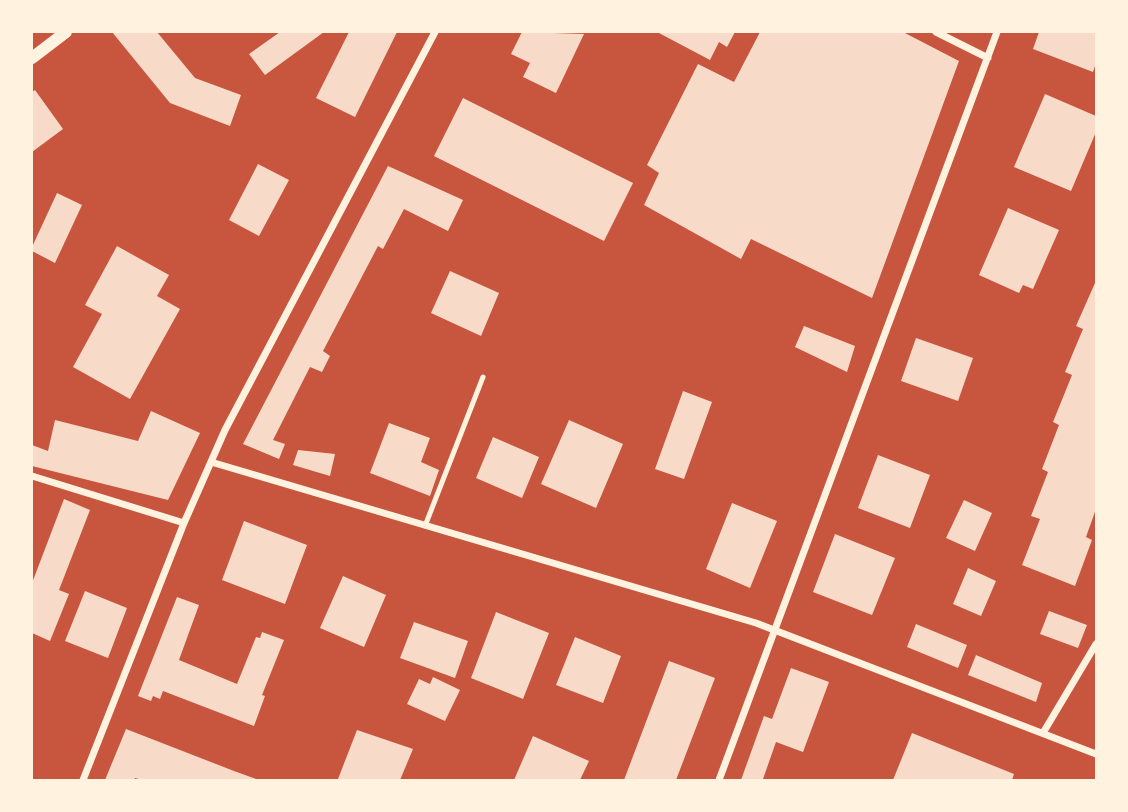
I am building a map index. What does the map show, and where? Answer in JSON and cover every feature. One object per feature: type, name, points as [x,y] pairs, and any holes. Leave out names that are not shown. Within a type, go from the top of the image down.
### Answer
[{"type":"street","points":[[32,58],[66,32]]},
{"type":"street","points":[[83,780],[184,523],[232,416],[435,32]]},
{"type":"street","points":[[936,32],[988,58]]},
{"type":"street","points":[[719,780],[998,32]]},
{"type":"street","points":[[211,463],[774,630],[1097,754]]},
{"type":"street","points":[[32,476],[184,523]]},
{"type":"street","points":[[1043,733],[1097,644]]},
{"type":"lane","points":[[425,526],[483,377]]},
{"type":"building","points":[[112,32],[157,32],[195,78],[241,95],[230,126],[170,103]]},
{"type":"building","points":[[280,32],[324,32],[265,75],[249,54]]},
{"type":"building","points":[[349,32],[397,32],[355,117],[316,98]]},
{"type":"building","points":[[522,32],[584,34],[556,93],[523,77],[530,63],[511,54]]},
{"type":"building","points":[[657,32],[735,32],[727,47],[719,42],[710,60]]},
{"type":"building","points":[[760,32],[903,32],[959,61],[872,298],[751,239],[741,259],[644,205],[659,173],[647,165],[698,64],[734,82]]},
{"type":"building","points":[[1039,32],[1096,32],[1096,63],[1093,72],[1033,49]]},
{"type":"building","points":[[35,90],[63,129],[32,152],[32,92]]},
{"type":"building","points":[[1045,94],[1096,116],[1096,132],[1071,191],[1014,167]]},
{"type":"building","points":[[463,98],[633,183],[604,241],[434,156]]},
{"type":"building","points":[[258,164],[289,180],[259,236],[229,220]]},
{"type":"building","points":[[388,166],[463,200],[448,231],[404,209],[383,249],[378,246],[323,351],[330,356],[322,372],[310,367],[273,440],[285,444],[279,459],[243,444]]},
{"type":"building","points":[[57,193],[82,205],[55,263],[32,251],[32,247]]},
{"type":"building","points":[[1008,208],[1059,230],[1033,289],[1023,285],[1019,293],[979,275]]},
{"type":"building","points":[[117,246],[169,275],[157,296],[180,309],[130,399],[73,367],[102,314],[85,305]]},
{"type":"building","points":[[450,271],[499,293],[481,336],[431,313]]},
{"type":"building","points":[[1095,283],[1096,509],[1086,537],[1092,540],[1075,586],[1022,565],[1040,519],[1031,516],[1048,472],[1042,469],[1059,425],[1053,422],[1072,375],[1065,372],[1083,329],[1076,326]]},
{"type":"building","points":[[804,326],[855,346],[847,372],[795,347]]},
{"type":"building","points":[[916,338],[973,358],[958,401],[901,381]]},
{"type":"building","points":[[683,391],[712,402],[684,479],[655,469]]},
{"type":"building","points":[[151,411],[200,433],[168,500],[32,466],[32,445],[48,451],[55,420],[138,441]]},
{"type":"building","points":[[569,420],[623,444],[596,508],[541,484]]},
{"type":"building","points":[[389,423],[430,438],[421,462],[439,470],[430,496],[370,473]]},
{"type":"building","points":[[493,437],[539,457],[522,498],[476,478]]},
{"type":"building","points":[[298,450],[335,454],[330,476],[293,465]]},
{"type":"building","points":[[878,455],[930,475],[910,528],[858,508]]},
{"type":"building","points":[[64,499],[90,510],[59,590],[69,594],[50,641],[32,633],[32,583]]},
{"type":"building","points":[[964,500],[992,513],[975,551],[946,538]]},
{"type":"building","points":[[732,503],[777,521],[750,588],[706,569]]},
{"type":"building","points":[[244,521],[307,545],[285,604],[222,580]]},
{"type":"building","points":[[835,534],[895,558],[872,615],[813,592]]},
{"type":"building","points":[[968,568],[996,581],[981,616],[953,604]]},
{"type":"building","points":[[343,576],[386,595],[364,647],[320,628]]},
{"type":"building","points":[[85,591],[127,608],[108,658],[65,641]]},
{"type":"building","points":[[177,597],[199,605],[179,660],[237,684],[256,637],[260,638],[262,632],[284,640],[262,695],[265,696],[254,726],[163,691],[160,699],[153,696],[151,701],[138,696]]},
{"type":"building","points":[[1049,611],[1087,625],[1078,648],[1040,634]]},
{"type":"building","points":[[496,612],[549,633],[523,699],[471,678]]},
{"type":"building","points":[[414,622],[468,641],[455,678],[400,658]]},
{"type":"building","points":[[916,624],[967,645],[958,668],[907,647]]},
{"type":"building","points":[[575,637],[621,656],[603,703],[556,685]]},
{"type":"building","points":[[976,655],[1042,683],[1036,702],[968,675]]},
{"type":"building","points":[[669,661],[715,678],[676,780],[624,780]]},
{"type":"building","points":[[791,668],[829,682],[803,752],[776,742],[763,779],[768,780],[741,780],[764,716],[772,719]]},
{"type":"building","points":[[433,677],[460,690],[445,721],[407,704],[419,679],[430,684]]},
{"type":"building","points":[[126,729],[234,771],[259,780],[105,780]]},
{"type":"building","points":[[357,730],[413,749],[400,780],[338,779]]},
{"type":"building","points":[[912,733],[1014,774],[1012,780],[893,780]]},
{"type":"building","points":[[533,736],[589,761],[580,780],[514,780]]}]
